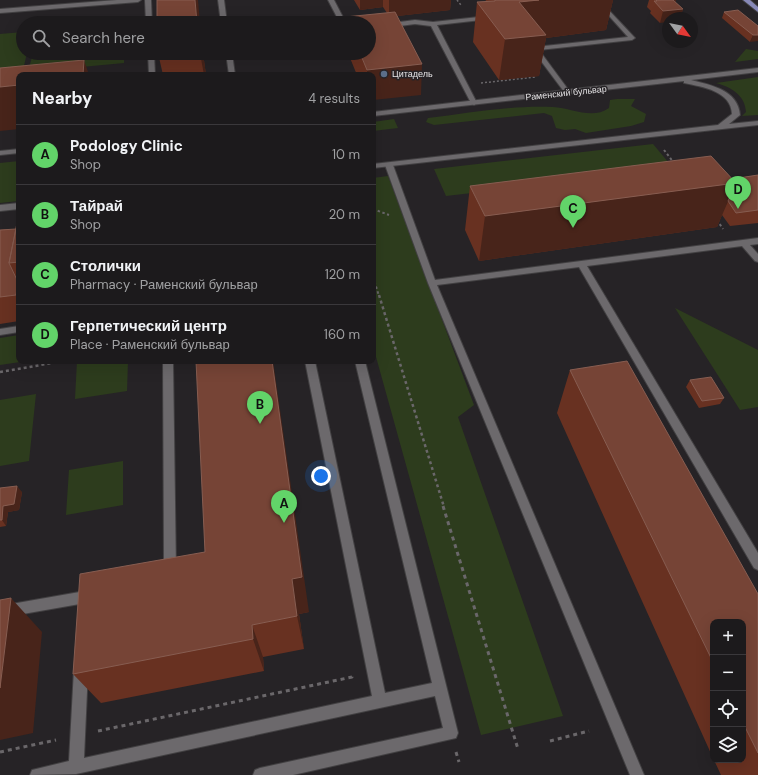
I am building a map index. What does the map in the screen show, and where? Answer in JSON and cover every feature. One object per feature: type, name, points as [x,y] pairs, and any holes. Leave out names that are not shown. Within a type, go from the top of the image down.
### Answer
[{"type":"main road","points":[[746,0],[757,8]]},
{"type":"street","name":"Раменский бульвар","points":[[376,114],[758,70]]},
{"type":"street","points":[[675,80],[701,85],[715,90],[727,96],[734,102],[737,108],[736,115],[727,124],[717,127]]},
{"type":"street","points":[[376,166],[758,123]]},
{"type":"street","points":[[0,153],[16,151]]},
{"type":"street","points":[[0,208],[16,206]]},
{"type":"lane","points":[[0,11],[138,0]]},
{"type":"lane","points":[[148,0],[149,16]]},
{"type":"lane","points":[[221,0],[223,16]]},
{"type":"lane","points":[[331,0],[339,16]]},
{"type":"lane","points":[[567,92],[535,49],[632,38],[603,6],[596,7]]},
{"type":"lane","points":[[376,27],[415,22],[433,24],[495,17]]},
{"type":"lane","points":[[433,24],[474,103]]},
{"type":"lane","points":[[151,60],[152,72]]},
{"type":"lane","points":[[230,60],[232,72]]},
{"type":"lane","points":[[389,165],[432,284],[637,775]]},
{"type":"lane","points":[[432,284],[758,241]]},
{"type":"lane","points":[[744,242],[758,260]]},
{"type":"lane","points":[[582,264],[758,564]]},
{"type":"lane","points":[[0,332],[16,329]]},
{"type":"lane","points":[[163,583],[171,581],[168,364]]},
{"type":"lane","points":[[311,364],[380,700]]},
{"type":"lane","points":[[260,775],[451,733],[361,364]]},
{"type":"lane","points":[[0,612],[100,594]]},
{"type":"lane","points":[[84,597],[84,612]]},
{"type":"lane","points":[[76,767],[82,656]]},
{"type":"lane","points":[[37,775],[440,688]]},
{"type":"path","points":[[465,84],[555,75]]},
{"type":"path","points":[[663,148],[677,167]]},
{"type":"path","points":[[715,218],[734,244]]},
{"type":"path","points":[[376,286],[518,749]]},
{"type":"path","points":[[0,372],[47,364]]},
{"type":"path","points":[[0,752],[352,677],[351,669]]},
{"type":"path","points":[[550,741],[590,731]]},
{"type":"green space","points":[[16,33],[16,60],[25,60],[22,72],[16,72],[16,75],[0,76],[0,34]]},
{"type":"green space","points":[[746,49],[758,51],[758,59],[735,62]]},
{"type":"green space","points":[[31,60],[124,60],[124,63],[28,72]]},
{"type":"green space","points":[[758,77],[758,115],[742,116],[746,112],[740,96],[732,89],[716,83]]},
{"type":"green space","points":[[635,99],[631,106],[646,114],[644,122],[631,126],[586,133],[575,129],[565,130],[556,128],[552,116],[544,113],[434,125],[426,122],[428,118],[522,107],[553,107],[596,113],[609,108],[610,100]]},
{"type":"green space","points":[[394,119],[398,128],[376,131],[376,122]]},
{"type":"green space","points":[[653,144],[674,169],[446,196],[434,169]]},
{"type":"green space","points":[[16,161],[16,201],[0,203],[0,163]]},
{"type":"green space","points":[[388,176],[474,405],[458,417],[563,716],[481,735],[376,357],[376,178]]},
{"type":"green space","points":[[675,308],[758,350],[758,407],[740,410]]},
{"type":"green space","points":[[16,335],[16,363],[0,365],[0,338]]},
{"type":"green space","points":[[77,364],[128,364],[127,391],[75,399]]},
{"type":"green space","points":[[36,394],[29,461],[0,466],[0,400]]},
{"type":"green space","points":[[123,461],[123,505],[66,515],[69,470]]},
{"type":"building","points":[[157,0],[195,0],[196,16],[157,16]]},
{"type":"building","points":[[495,0],[539,0],[519,2],[546,35],[505,39],[477,2]]},
{"type":"building","points":[[656,0],[673,0],[683,9],[663,11],[654,1],[657,1]]},
{"type":"building","points":[[738,10],[758,26],[758,35],[753,35],[724,12]]},
{"type":"building","points":[[395,12],[422,64],[367,70],[363,60],[376,60],[376,16],[355,16]]},
{"type":"building","points":[[84,60],[83,72],[16,72],[16,85],[0,87],[0,68]]},
{"type":"building","points":[[711,156],[736,183],[485,216],[470,186]]},
{"type":"building","points":[[758,175],[758,210],[736,213],[728,201],[736,183],[732,179]]},
{"type":"building","points":[[16,228],[16,262],[9,263]]},
{"type":"building","points":[[16,229],[9,263],[16,278],[16,295],[0,297],[0,230]]},
{"type":"building","points":[[627,361],[758,594],[758,753],[746,729],[746,619],[710,619],[710,656],[570,370]]},
{"type":"building","points":[[196,364],[272,364],[302,577],[292,579],[297,616],[252,625],[253,639],[73,674],[80,574],[205,552]]},
{"type":"building","points":[[711,377],[724,398],[702,401],[690,380]]},
{"type":"building","points":[[17,486],[14,504],[3,506],[2,520],[0,520],[0,488]]},
{"type":"building","points":[[11,598],[0,688],[0,600]]},
{"type":"place","name":"Цитадель","points":[[384,74]]},
{"type":"place","name":"Герпетический центр","points":[[738,209]]},
{"type":"place","name":"Столички","points":[[573,228]]},
{"type":"place","name":"Тайрай","points":[[260,424]]},
{"type":"place","name":"Podology Clinic","points":[[284,523]]}]
